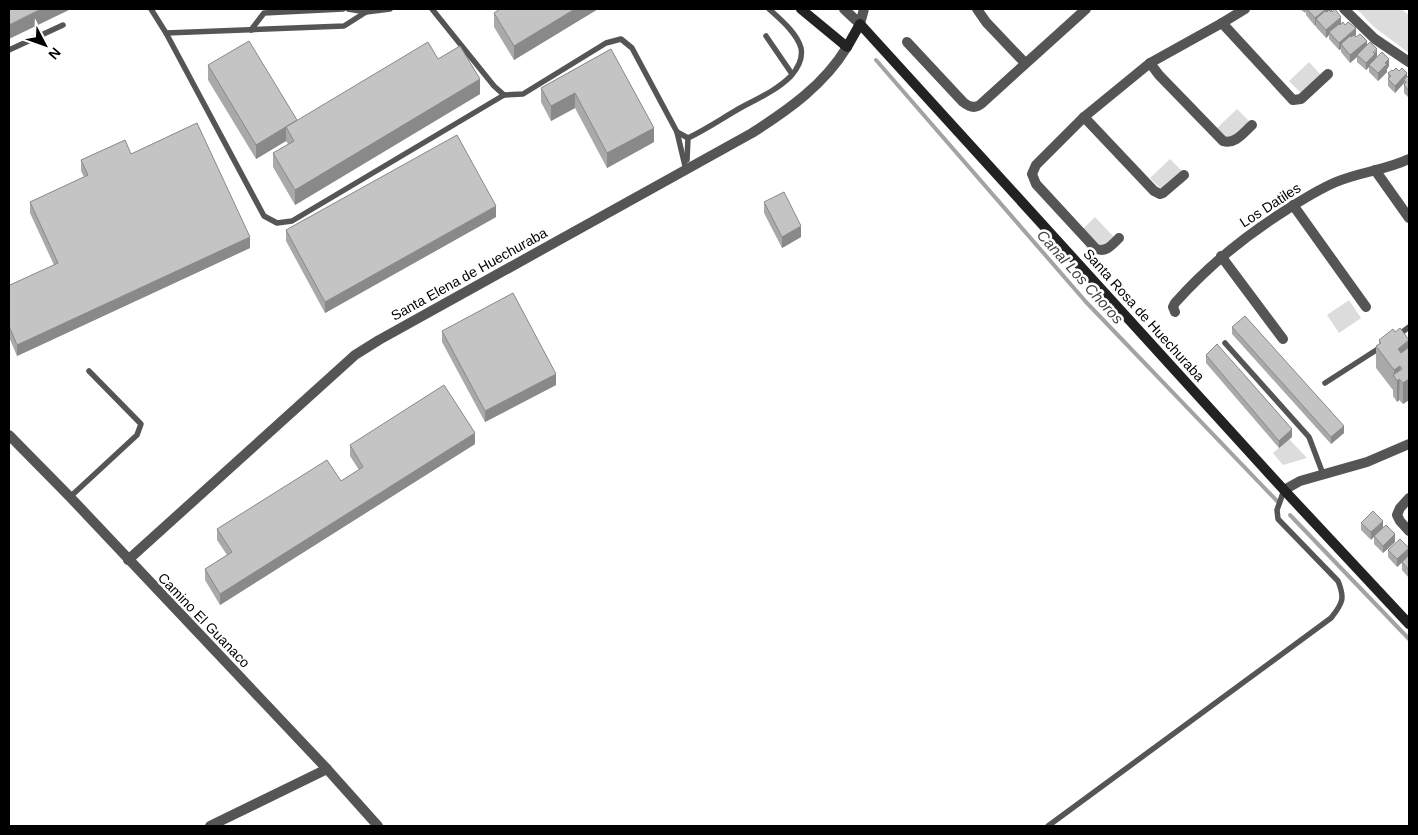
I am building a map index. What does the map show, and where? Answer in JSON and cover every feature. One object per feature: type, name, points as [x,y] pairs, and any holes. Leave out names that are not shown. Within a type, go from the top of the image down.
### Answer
[{"type":"street","points":[[801,9],[847,47],[860,24],[864,9]]},
{"type":"street","name":"Santa Rosa de Huechuraba","points":[[844,9],[860,24],[1284,490],[1409,624]]},
{"type":"street","points":[[977,9],[986,22],[1025,63]]},
{"type":"street","points":[[1119,238],[1104,251],[1098,249],[1039,188],[1033,178],[1033,171],[1036,165],[1084,117],[1150,63],[1245,9]]},
{"type":"street","points":[[1344,9],[1375,39],[1409,62]]},
{"type":"street","points":[[908,42],[963,102],[972,107],[981,104],[1080,11]]},
{"type":"street","points":[[1222,23],[1293,100],[1301,98],[1328,74]]},
{"type":"street","name":"Santa Elena de Huechuraba","points":[[128,560],[342,367],[367,347],[783,114],[830,71],[847,47]]},
{"type":"street","points":[[1150,63],[1223,141],[1231,142],[1235,140],[1252,125]]},
{"type":"street","points":[[1084,117],[1154,191],[1160,194],[1163,193],[1184,175]]},
{"type":"street","name":"Los Datiles","points":[[1175,312],[1173,307],[1175,303],[1221,256],[1293,205],[1335,182],[1392,166],[1409,159]]},
{"type":"street","points":[[1375,170],[1409,218]]},
{"type":"street","points":[[1293,205],[1366,307]]},
{"type":"street","points":[[1221,256],[1283,340]]},
{"type":"street","name":"Camino El Guanaco","points":[[9,435],[327,769],[378,826]]},
{"type":"street","points":[[1284,490],[1300,481],[1367,462],[1409,444]]},
{"type":"street","points":[[1409,498],[1397,515],[1409,531]]},
{"type":"street","points":[[210,826],[327,769]]},
{"type":"lane","points":[[151,9],[166,33],[264,216],[277,223],[292,222],[504,95],[523,94],[606,43],[621,39],[632,48],[677,132],[687,169]]},
{"type":"lane","points":[[251,30],[264,13],[343,9]]},
{"type":"lane","points":[[348,9],[366,12],[390,9]]},
{"type":"lane","points":[[432,9],[494,86],[504,95]]},
{"type":"lane","points":[[688,138],[777,87],[792,74],[799,63],[802,54],[800,45],[793,33],[770,9]]},
{"type":"lane","points":[[166,33],[344,26],[366,12]]},
{"type":"lane","points":[[9,50],[63,26]]},
{"type":"lane","points":[[766,36],[792,74]]},
{"type":"lane","points":[[677,132],[688,138]]},
{"type":"lane","points":[[687,169],[688,138]]},
{"type":"lane","points":[[1393,338],[1409,327]]},
{"type":"lane","points":[[1224,343],[1309,437],[1323,474]]},
{"type":"lane","points":[[1325,383],[1385,344]]},
{"type":"lane","points":[[70,497],[137,435],[141,424],[88,371]]},
{"type":"lane","points":[[1048,826],[1332,618],[1342,600],[1342,591],[1338,580],[1278,518],[1277,510],[1284,490]]},
{"type":"shaded area","points":[[1357,9],[1401,9],[1409,15],[1409,53],[1374,27]]},
{"type":"shaded area","points":[[1309,62],[1321,75],[1301,93],[1289,81]]},
{"type":"shaded area","points":[[1237,109],[1249,121],[1229,140],[1217,128]]},
{"type":"shaded area","points":[[1170,159],[1182,171],[1162,190],[1150,178]]},
{"type":"shaded area","points":[[1095,217],[1114,237],[1102,248],[1083,229]]},
{"type":"shaded area","points":[[1349,300],[1361,318],[1339,333],[1327,315]]},
{"type":"shaded area","points":[[1289,439],[1307,458],[1283,465],[1273,453]]},
{"type":"building","points":[[9,9],[41,9],[9,25]]},
{"type":"building","points":[[500,9],[575,9],[514,46],[494,13]]},
{"type":"building","points":[[1307,9],[1326,9],[1315,18]]},
{"type":"building","points":[[1335,9],[1341,17],[1326,30],[1316,19],[1325,11],[1329,10],[1332,12]]},
{"type":"building","points":[[1343,22],[1345,25],[1348,22],[1356,28],[1339,43],[1329,32]]},
{"type":"building","points":[[1360,34],[1367,41],[1350,55],[1341,44],[1350,36],[1354,35],[1356,37]]},
{"type":"building","points":[[249,41],[297,120],[256,145],[208,65]]},
{"type":"building","points":[[428,42],[438,59],[460,46],[480,79],[295,190],[273,153],[294,141],[286,127]]},
{"type":"building","points":[[1370,42],[1377,49],[1373,52],[1375,54],[1366,63],[1357,55]]},
{"type":"building","points":[[611,49],[654,128],[607,153],[575,93],[551,106],[541,88]]},
{"type":"building","points":[[1382,52],[1389,59],[1385,63],[1387,64],[1378,73],[1369,65]]},
{"type":"building","points":[[1396,68],[1399,71],[1402,68],[1407,73],[1395,86],[1388,79],[1391,76],[1388,73]]},
{"type":"building","points":[[1407,76],[1409,78],[1409,91],[1404,85],[1406,82],[1404,80]]},
{"type":"building","points":[[197,123],[250,237],[17,345],[9,326],[9,281],[10,285],[58,263],[30,202],[88,175],[81,160],[125,140],[131,154]]},
{"type":"building","points":[[457,135],[496,206],[325,302],[286,230]]},
{"type":"building","points":[[784,192],[801,226],[782,237],[764,202]]},
{"type":"building","points":[[513,293],[556,374],[485,411],[442,331]]},
{"type":"building","points":[[1245,316],[1344,426],[1331,437],[1232,327]]},
{"type":"building","points":[[1400,328],[1409,340],[1398,349],[1401,353],[1409,347],[1409,379],[1403,383],[1399,379],[1397,381],[1393,375],[1402,369],[1400,366],[1394,370],[1376,346],[1381,343],[1379,340],[1393,329],[1395,332]]},
{"type":"building","points":[[1217,344],[1292,429],[1279,441],[1206,355]]},
{"type":"building","points":[[444,385],[475,433],[220,594],[205,569],[232,552],[217,529],[327,460],[341,481],[363,467],[350,445]]},
{"type":"building","points":[[1373,511],[1383,521],[1371,532],[1361,523]]},
{"type":"building","points":[[1386,525],[1395,534],[1383,546],[1374,536]]},
{"type":"building","points":[[1400,539],[1409,548],[1397,559],[1388,550]]},
{"type":"building","points":[[1409,555],[1409,570],[1402,562]]},
{"type":"waterway","name":"Canal Los Choros","points":[[876,60],[1086,302],[1277,501]]},
{"type":"waterway","name":"Canal Los Choros","points":[[1290,515],[1409,639]]}]
